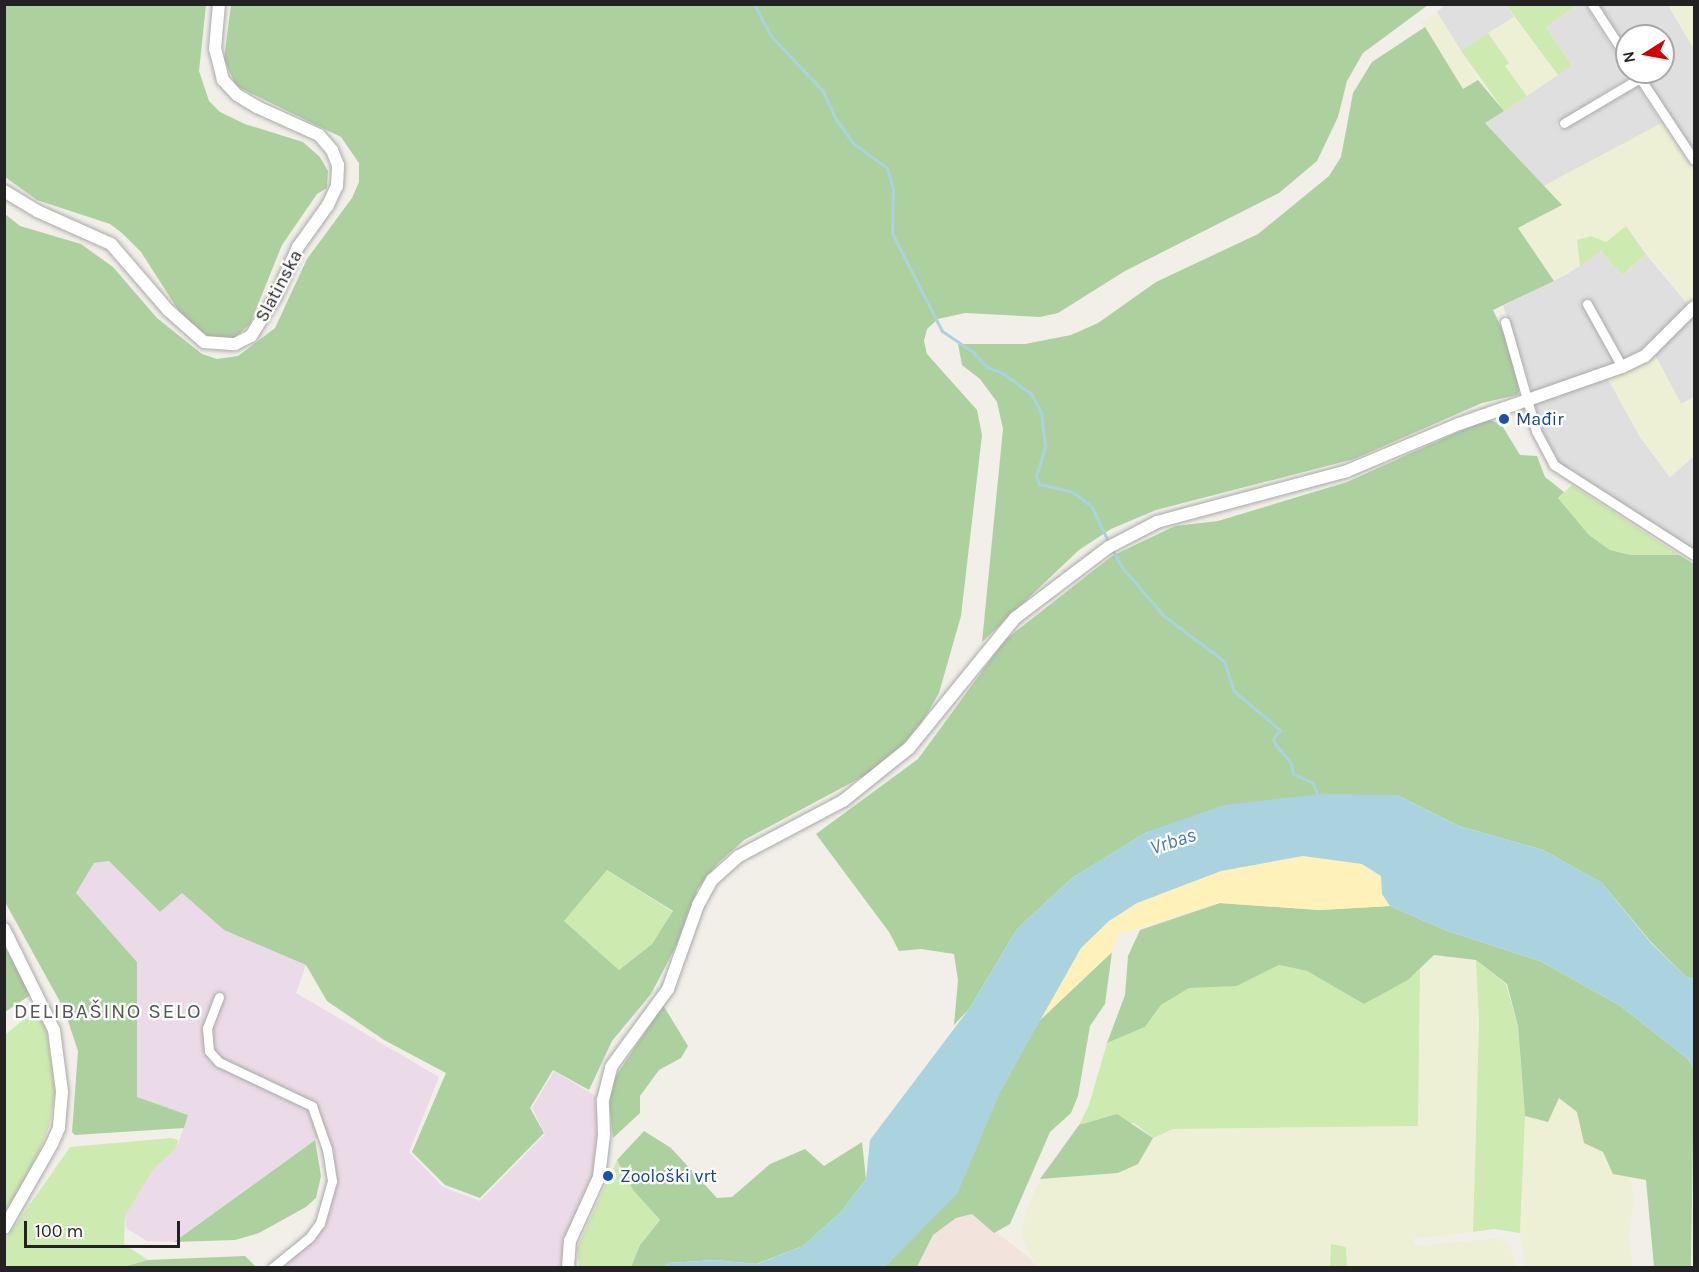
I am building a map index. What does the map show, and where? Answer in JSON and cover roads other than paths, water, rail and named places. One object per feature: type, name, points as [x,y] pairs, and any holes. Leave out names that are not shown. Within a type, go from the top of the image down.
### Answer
[{"type":"street","name":"Slatinska","points":[[4,191],[111,244],[168,310],[204,342],[235,344],[251,336],[276,296],[298,247],[328,205],[337,186],[338,165],[332,150],[319,135],[257,107],[237,95],[223,80],[215,49],[219,4]]},
{"type":"street","points":[[1592,4],[1615,39]]},
{"type":"street","points":[[1564,123],[1624,84]]},
{"type":"street","points":[[1644,84],[1695,160]]},
{"type":"street","points":[[1587,304],[1622,367]]},
{"type":"street","points":[[568,1268],[570,1241],[599,1177],[604,1135],[603,1100],[611,1067],[668,989],[698,905],[712,879],[739,856],[843,801],[909,748],[953,698],[1015,618],[1113,545],[1157,522],[1347,471],[1460,424],[1622,367],[1645,356],[1695,307]]},
{"type":"street","points":[[1505,322],[1541,444],[1554,465],[1695,555]]},
{"type":"street","points":[[4,929],[54,1030],[62,1092],[56,1136],[4,1227]]},
{"type":"street","points":[[219,997],[207,1028],[209,1051],[219,1062],[312,1106],[319,1118],[327,1149],[332,1181],[320,1223],[310,1237],[272,1268]]},
{"type":"water","name":"Vrbas","points":[[1322,794],[1397,795],[1459,826],[1543,850],[1602,883],[1651,943],[1686,977],[1694,979],[1694,1070],[1688,1059],[1619,1005],[1540,961],[1445,930],[1390,906],[1382,894],[1381,876],[1362,864],[1303,856],[1221,871],[1137,903],[1109,921],[1081,948],[1002,1088],[957,1194],[890,1262],[881,1268],[663,1267],[669,1263],[715,1260],[757,1264],[803,1246],[842,1211],[866,1179],[870,1140],[969,1009],[1017,929],[1072,878],[1147,832],[1224,805]]},
{"type":"waterway","points":[[754,4],[771,36],[823,91],[835,118],[853,143],[887,168],[893,189],[892,233],[942,331],[972,351],[987,367],[1001,372],[1031,394],[1041,412],[1045,447],[1036,476],[1039,484],[1073,492],[1092,507],[1109,543]]},
{"type":"waterway","points":[[1112,549],[1121,566],[1164,616],[1224,661],[1234,691],[1280,730],[1273,739],[1275,744],[1291,763],[1293,774],[1313,783],[1318,797]]},
{"type":"place","name":"Mađir","points":[[1504,419]]},
{"type":"place","name":"Zoološki vrt","points":[[608,1176]]},
{"type":"district","name":"DELIBAŠINO SELO","points":[[108,1011]]}]
